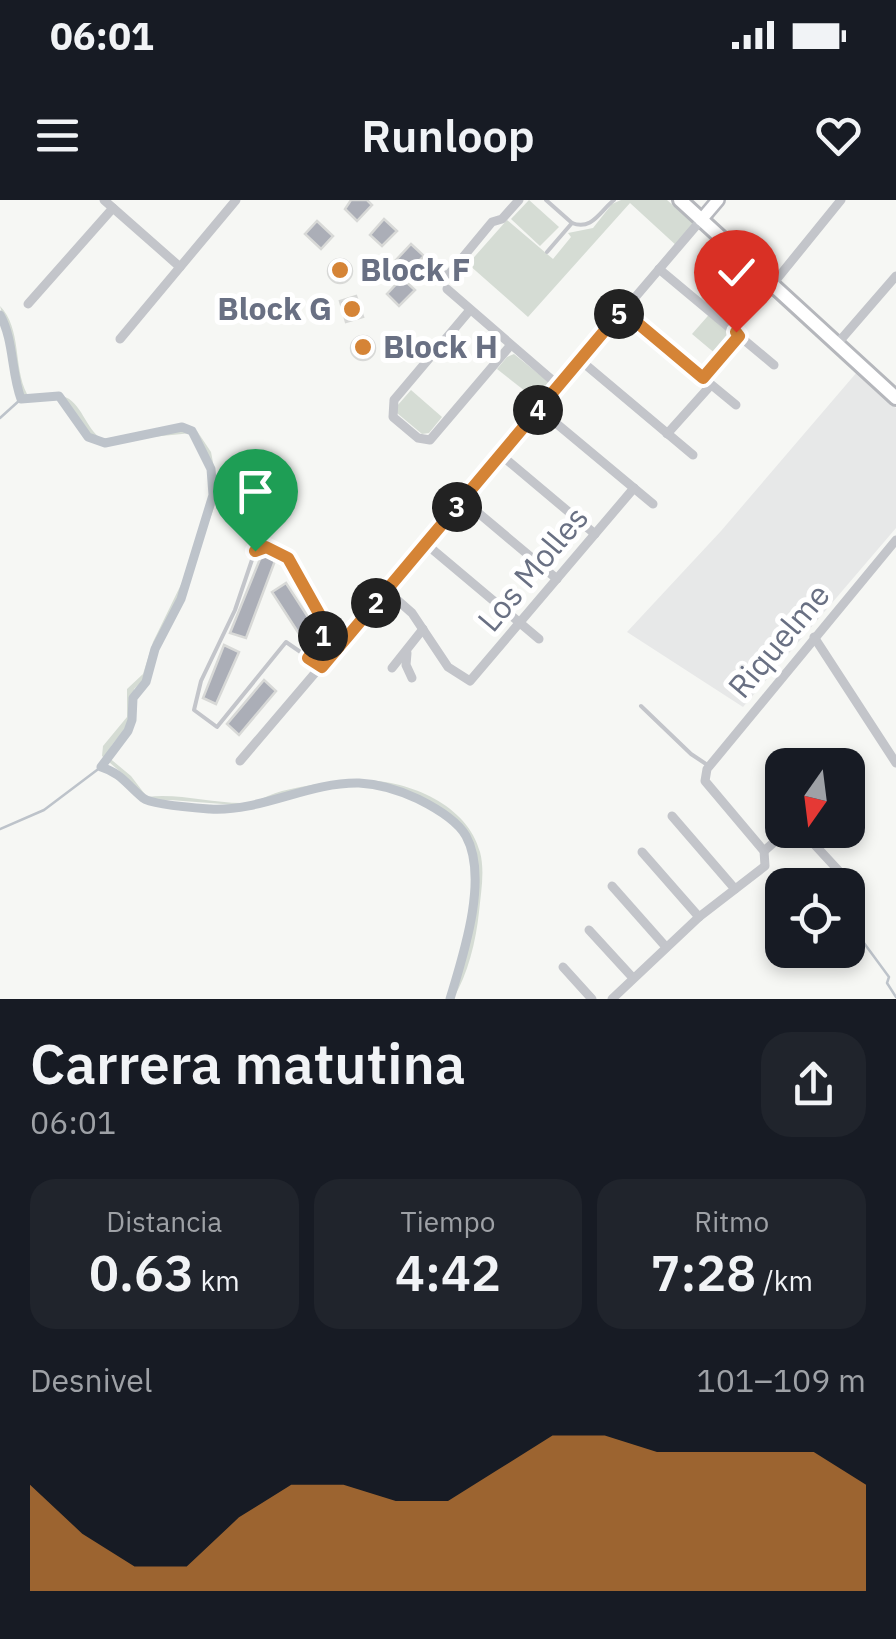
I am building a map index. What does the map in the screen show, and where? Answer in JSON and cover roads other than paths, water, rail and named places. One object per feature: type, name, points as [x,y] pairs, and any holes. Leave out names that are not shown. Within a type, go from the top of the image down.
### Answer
[{"type":"main road","points":[[680,200],[896,398]]},
{"type":"street","points":[[104,200],[180,267]]},
{"type":"street","points":[[120,340],[236,200]]},
{"type":"street","points":[[519,200],[502,220],[492,222],[444,282],[470,310],[559,386]]},
{"type":"street","points":[[240,761],[718,200]]},
{"type":"street","points":[[772,284],[841,200]]},
{"type":"street","points":[[28,304],[113,208]]},
{"type":"street","points":[[659,269],[774,366]]},
{"type":"street","points":[[718,318],[758,272]]},
{"type":"street","points":[[838,344],[896,276]]},
{"type":"street","points":[[470,310],[394,400],[393,417],[418,438],[430,440],[510,346]]},
{"type":"street","points":[[622,310],[736,405]]},
{"type":"street","points":[[668,434],[739,336]]},
{"type":"street","points":[[580,360],[693,454]]},
{"type":"street","points":[[539,409],[653,504]]},
{"type":"street","points":[[501,455],[595,534]]},
{"type":"street","name":"Los Molles","points":[[423,629],[448,667],[470,682],[634,488]]},
{"type":"street","points":[[463,500],[557,579]]},
{"type":"street","name":"Riquelme","points":[[764,851],[709,787],[704,776],[708,766],[896,540]]},
{"type":"street","points":[[426,544],[539,639]]},
{"type":"street","points":[[387,591],[412,613],[423,629],[392,668]]},
{"type":"street","points":[[814,636],[896,763]]},
{"type":"street","points":[[407,650],[406,665],[412,678]]},
{"type":"street","points":[[672,816],[735,889]]},
{"type":"street","points":[[612,999],[699,917],[765,866],[767,848]]},
{"type":"street","points":[[818,848],[836,868]]},
{"type":"street","points":[[642,852],[699,917]]},
{"type":"street","points":[[612,886],[666,947]]},
{"type":"street","points":[[590,930],[633,978]]},
{"type":"street","points":[[563,968],[592,999]]},
{"type":"lane","points":[[546,200],[580,226],[590,225],[614,200]]},
{"type":"lane","points":[[547,252],[572,223]]},
{"type":"lane","points":[[308,658],[324,634],[325,623],[288,558],[261,548],[255,551],[194,710],[217,727],[286,642],[308,658],[322,667]]},
{"type":"lane","points":[[641,706],[708,766]]},
{"type":"waterway","points":[[0,315],[21,399],[59,396],[88,437],[105,443],[182,427],[192,431],[211,469],[213,495],[181,599],[155,649],[146,682],[133,698],[128,731],[101,767],[119,776],[143,798],[175,806],[229,809],[321,787],[359,783],[404,793],[445,814],[466,836],[475,873],[471,917],[450,999]]},
{"type":"waterway","points":[[0,418],[21,399]]},
{"type":"waterway","points":[[0,829],[44,810],[101,767]]},
{"type":"waterway","points":[[865,944],[889,977],[887,983],[896,997]]},
{"type":"place","name":"Block F","points":[[340,270]]},
{"type":"place","name":"Block G","points":[[352,309]]},
{"type":"place","name":"Block H","points":[[363,347]]}]
